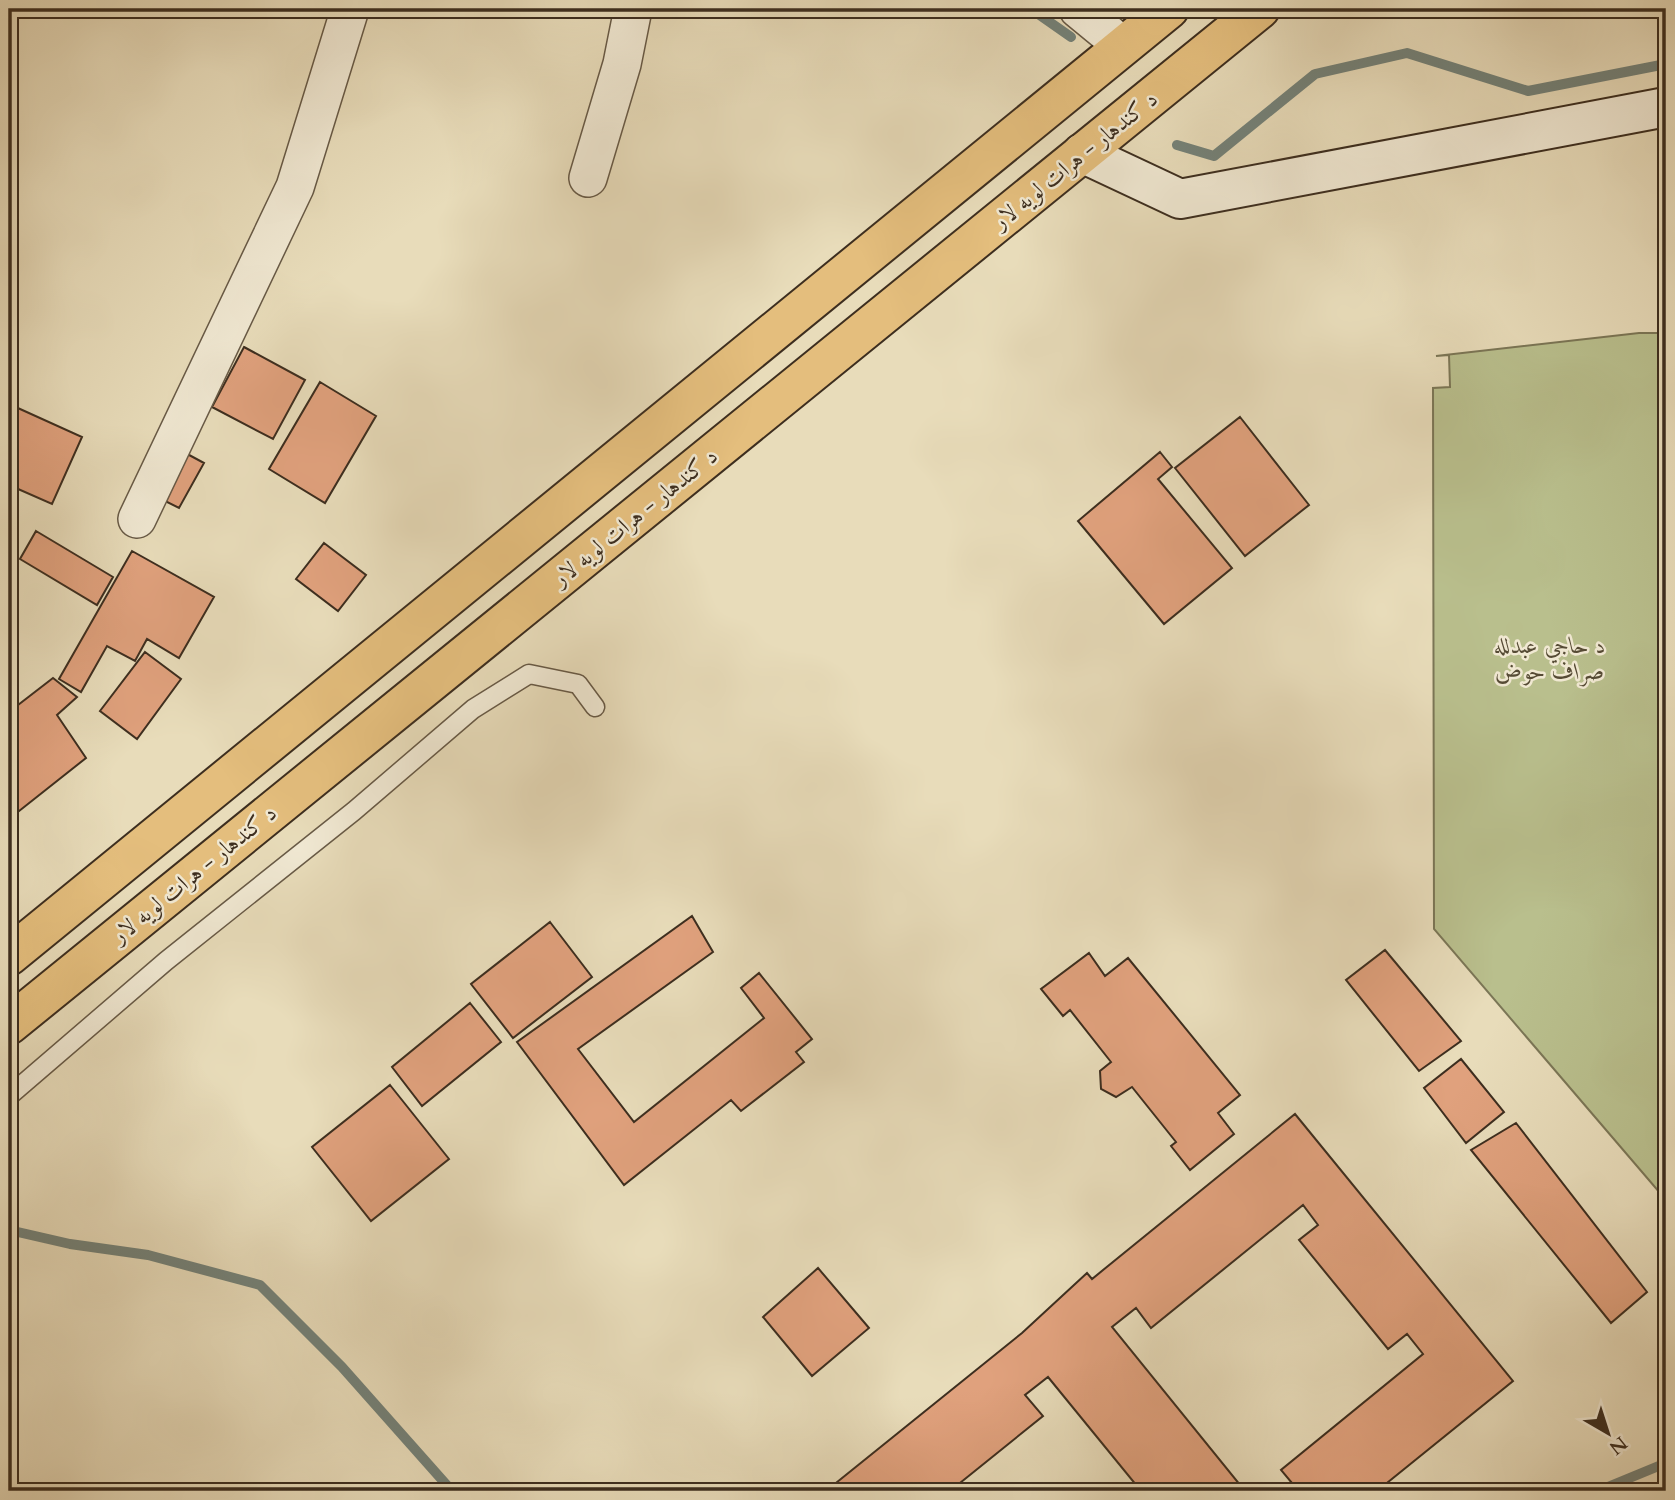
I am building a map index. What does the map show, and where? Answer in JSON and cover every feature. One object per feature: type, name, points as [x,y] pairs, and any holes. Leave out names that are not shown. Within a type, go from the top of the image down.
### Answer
[{"type":"highway","points":[[9,956],[1169,9]]},
{"type":"highway","name":"د کندهار - هرات لويه لار","points":[[9,1025],[1260,9]]},
{"type":"highway","points":[[474,576],[512,617]]},
{"type":"street","points":[[137,519],[295,187],[350,9]]},
{"type":"street","points":[[588,178],[622,64],[634,9]]},
{"type":"street","points":[[1078,9],[1123,47]]},
{"type":"street","points":[[1082,153],[1180,199],[1666,107]]},
{"type":"lane","points":[[9,1096],[156,970],[354,811],[473,709],[529,674],[578,684],[595,707]]},
{"type":"green space","name":"د حاجي عبدلله صراف حوض","points":[[1639,333],[1666,333],[1666,1200],[1434,929],[1433,388],[1450,387],[1449,355],[1436,356]]},
{"type":"building","points":[[244,347],[305,380],[273,439],[212,407]]},
{"type":"building","points":[[320,382],[376,416],[325,503],[269,469]]},
{"type":"building","points":[[9,404],[82,437],[52,504],[9,485]]},
{"type":"building","points":[[1240,417],[1309,505],[1245,556],[1175,468]]},
{"type":"building","points":[[178,449],[204,463],[179,508],[165,501]]},
{"type":"building","points":[[1160,452],[1172,467],[1158,479],[1232,568],[1164,624],[1078,521]]},
{"type":"building","points":[[36,531],[113,577],[97,605],[20,559]]},
{"type":"building","points":[[324,543],[366,575],[338,611],[296,579]]},
{"type":"building","points":[[132,551],[214,597],[179,658],[147,639],[135,661],[107,646],[81,692],[59,679]]},
{"type":"building","points":[[145,652],[181,679],[137,739],[100,711]]},
{"type":"building","points":[[53,678],[77,697],[57,715],[86,758],[9,819],[9,712]]},
{"type":"building","points":[[692,916],[713,952],[578,1049],[634,1122],[764,1018],[741,988],[759,973],[812,1039],[796,1052],[804,1062],[741,1111],[731,1100],[624,1185],[517,1042]]},
{"type":"building","points":[[550,922],[592,977],[513,1038],[471,984]]},
{"type":"building","points":[[1385,950],[1461,1041],[1419,1071],[1346,980]]},
{"type":"building","points":[[1089,953],[1105,976],[1128,958],[1240,1095],[1218,1113],[1234,1134],[1190,1170],[1171,1146],[1176,1142],[1132,1087],[1116,1097],[1101,1089],[1100,1071],[1111,1062],[1070,1010],[1063,1016],[1041,989]]},
{"type":"building","points":[[470,1003],[501,1042],[422,1106],[392,1067]]},
{"type":"building","points":[[1461,1059],[1504,1112],[1466,1143],[1424,1088]]},
{"type":"building","points":[[390,1085],[449,1159],[371,1221],[312,1147]]},
{"type":"building","points":[[1295,1114],[1513,1381],[1377,1491],[1293,1491],[1297,1489],[1281,1470],[1423,1354],[1407,1334],[1388,1349],[1299,1240],[1318,1225],[1303,1205],[1151,1328],[1136,1308],[1112,1327],[1245,1491],[1141,1491],[1048,1377],[1025,1395],[1043,1416],[950,1491],[826,1491],[1022,1333],[1087,1273],[1092,1279]]},
{"type":"building","points":[[1516,1123],[1647,1292],[1611,1323],[1471,1150]]},
{"type":"building","points":[[818,1268],[869,1328],[812,1376],[763,1317]]},
{"type":"waterway","points":[[1031,9],[1071,37]]},
{"type":"waterway","points":[[1177,145],[1214,156],[1315,74],[1407,53],[1528,91],[1666,64]]},
{"type":"waterway","points":[[9,1230],[70,1244],[148,1255],[260,1285],[342,1367],[452,1491]]},
{"type":"waterway","points":[[1598,1491],[1666,1463]]}]
